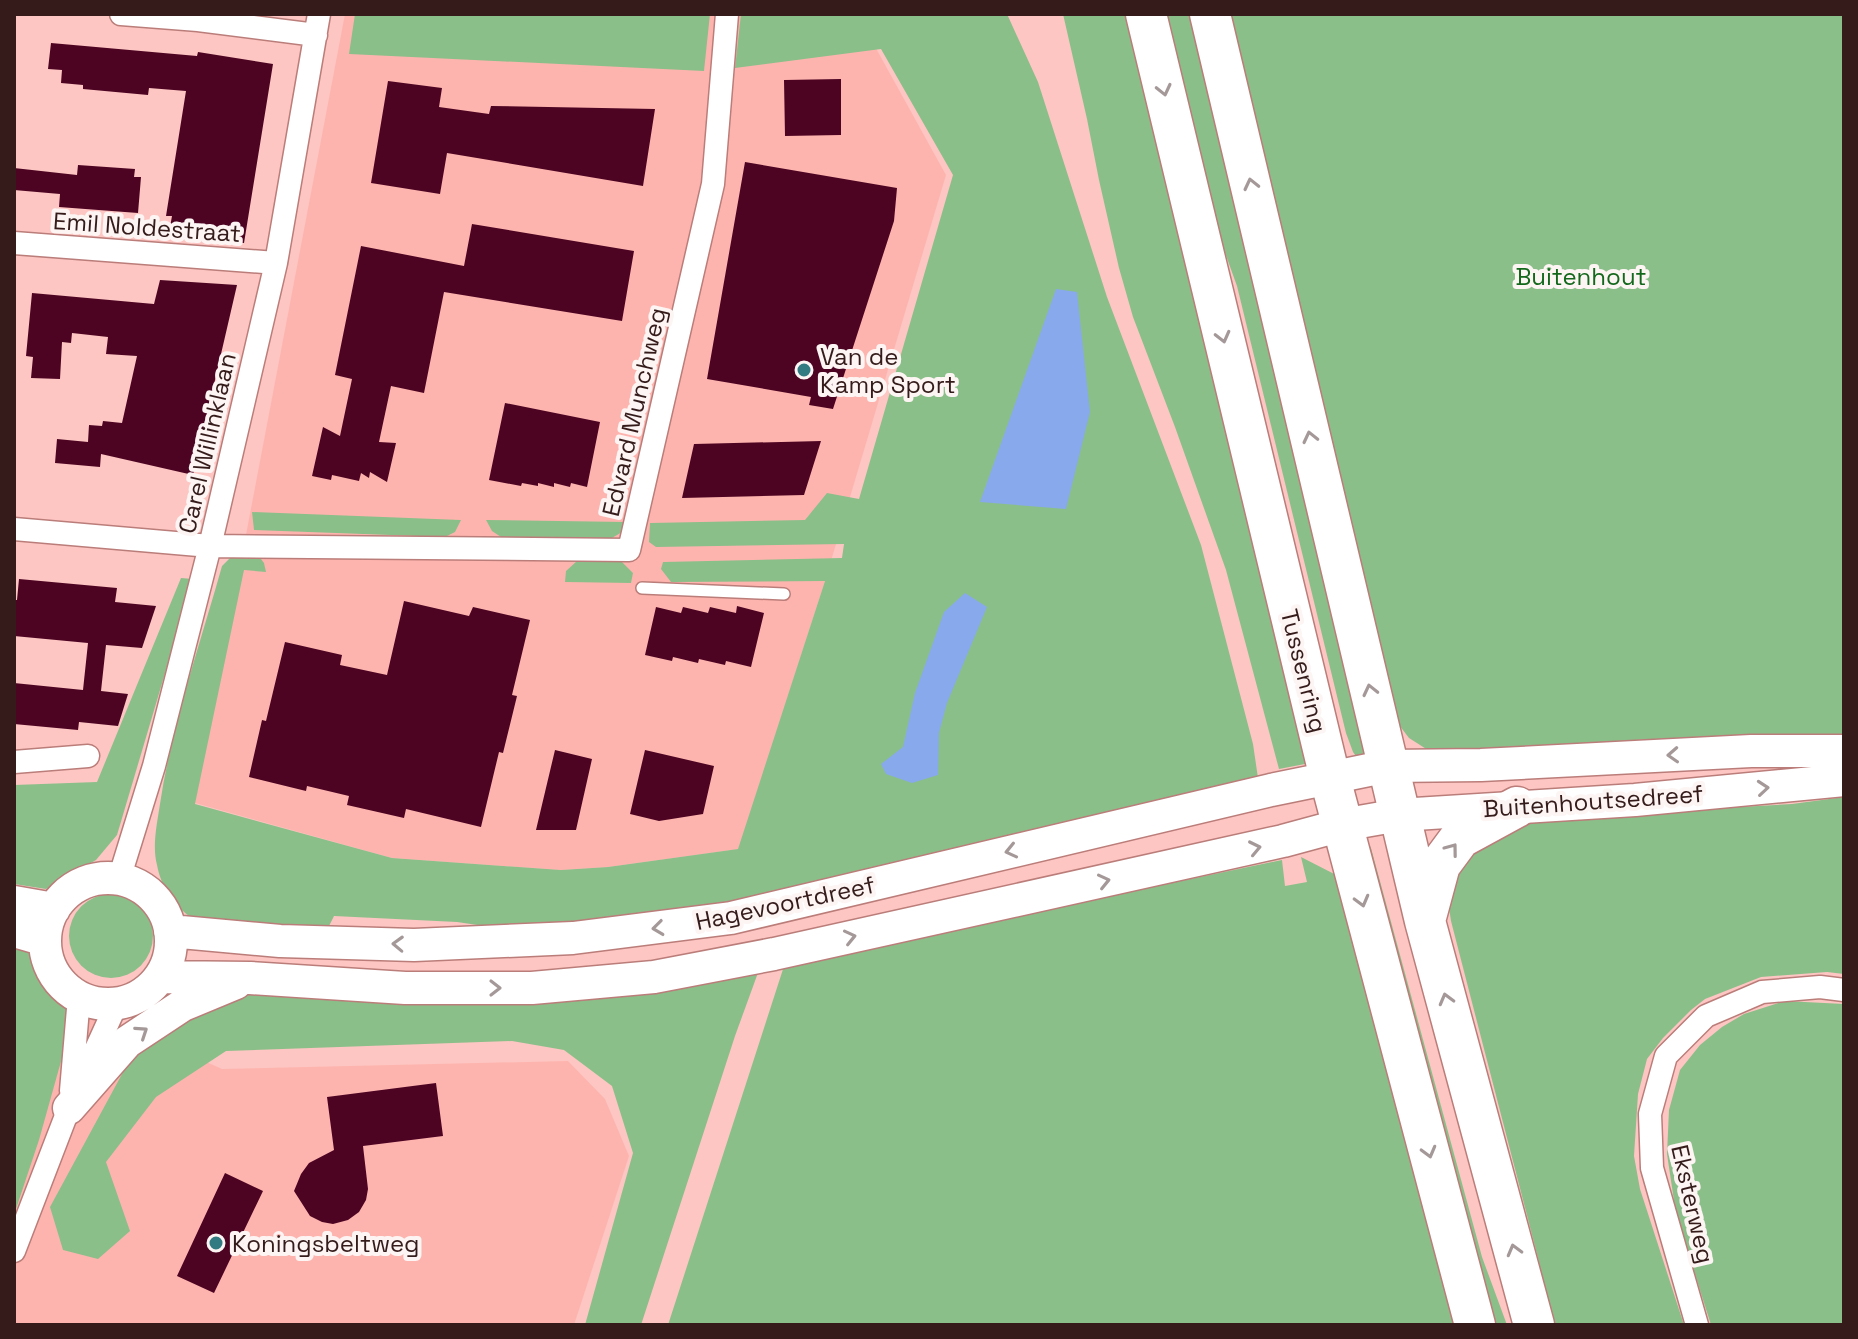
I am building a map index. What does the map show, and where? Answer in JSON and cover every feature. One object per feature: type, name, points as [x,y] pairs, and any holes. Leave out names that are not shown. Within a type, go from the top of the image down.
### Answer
[{"type":"highway","name":"Tussenring","points":[[1146,14],[1330,778],[1475,1325]]},
{"type":"highway","points":[[1210,14],[1425,921],[1534,1325]]},
{"type":"highway","points":[[1425,921],[1440,865],[1460,838],[1517,807]]},
{"type":"main road","name":"Buitenhoutsedreef","points":[[1388,766],[1481,765],[1751,751],[1844,751]]},
{"type":"main road","name":"Hagevoortdreef","points":[[170,931],[280,941],[414,945],[573,938],[653,929],[731,918],[1227,800],[1388,766]]},
{"type":"main road","name":"Buitenhoutsedreef","points":[[1342,825],[1399,815],[1635,800],[1844,780]]},
{"type":"main road","name":"Hagevoortdreef","points":[[160,977],[250,978],[405,988],[532,988],[654,977],[852,937],[1283,841],[1342,825]]},
{"type":"main road","points":[[100,879],[119,879],[137,885],[153,897],[164,912],[171,947],[160,977],[148,990],[134,999],[97,1003],[79,997],[54,973],[47,957],[45,940],[54,909],[66,894],[82,884],[100,879]]},
{"type":"main road","points":[[14,902],[54,909]]},
{"type":"main road","points":[[14,931],[45,940]]},
{"type":"main road","points":[[69,1108],[127,1042],[183,1005],[250,978]]},
{"type":"street","points":[[121,14],[318,24]]},
{"type":"street","name":"Edvard Munchweg","points":[[210,546],[629,550],[713,184],[727,14]]},
{"type":"street","name":"Carel Willinklaan","points":[[119,879],[154,766],[210,546],[276,263],[318,24]]},
{"type":"street","name":"Emil Noldestraat","points":[[14,243],[276,263]]},
{"type":"street","points":[[14,529],[210,546]]},
{"type":"street","points":[[14,762],[88,756]]},
{"type":"street","name":"Eksterweg","points":[[1697,1325],[1652,1168],[1650,1114],[1666,1056],[1706,1016],[1762,992],[1820,987],[1844,990]]},
{"type":"street","points":[[69,1108],[79,997]]},
{"type":"street","points":[[14,1251],[69,1108],[117,1003]]},
{"type":"lane","points":[[642,588],[784,594]]},
{"type":"shaded area","points":[[345,14],[857,14],[946,175],[825,581],[739,849],[608,867],[561,870],[392,858],[195,803]]},
{"type":"shaded area","points":[[14,981],[48,991],[222,1069],[568,1061],[605,1099],[629,1156],[574,1325],[14,1325]]},
{"type":"green space","points":[[355,14],[710,14],[704,71],[349,54]]},
{"type":"green space","points":[[741,14],[1007,14],[1038,82],[1107,297],[1201,545],[1253,744],[1258,778],[751,907],[533,933],[457,922],[334,916],[329,926],[306,932],[194,919],[175,903],[162,881],[156,858],[156,835],[165,774],[179,714],[222,566],[232,556],[258,555],[266,572],[244,570],[195,804],[392,858],[561,870],[608,867],[738,849],[825,581],[671,582],[661,569],[663,562],[842,558],[844,544],[656,547],[649,542],[650,523],[805,520],[827,493],[859,499],[953,175],[881,49],[735,68]]},
{"type":"green space","points":[[1063,14],[1132,14],[1310,763],[1279,769],[1226,570],[1133,317],[1119,268]]},
{"type":"green space","points":[[1164,14],[1190,14],[1367,740],[1369,752],[1363,758],[1358,759],[1353,752],[1346,733],[1237,286],[1201,186]]},
{"type":"green space","name":"Buitenhout","points":[[1226,14],[1844,14],[1844,740],[1751,735],[1635,740],[1512,753],[1431,752],[1409,738],[1396,721]]},
{"type":"green space","points":[[252,512],[461,520],[455,532],[445,537],[254,530]]},
{"type":"green space","points":[[486,520],[626,522],[622,532],[612,538],[501,537],[492,531]]},
{"type":"green space","points":[[577,561],[622,562],[633,573],[631,583],[565,582],[566,571]]},
{"type":"green space","points":[[181,578],[193,579],[117,835],[96,860],[46,889],[14,884],[14,785],[97,782]]},
{"type":"green space","points":[[1844,797],[1844,974],[1827,972],[1761,977],[1705,999],[1663,1038],[1647,1059],[1638,1094],[1634,1156],[1640,1189],[1684,1325],[1553,1325],[1451,921],[1446,888],[1454,861],[1502,824],[1792,804]]},
{"type":"green space","points":[[1361,830],[1371,848],[1482,1257],[1507,1325],[1485,1325]]},
{"type":"green space","points":[[1301,857],[1344,879],[1457,1325],[668,1325],[785,963],[1282,860],[1285,886],[1307,882]]},
{"type":"green space","points":[[111,894],[127,897],[141,906],[150,920],[153,936],[150,952],[141,966],[127,975],[111,978],[95,975],[81,966],[72,952],[69,936],[72,920],[81,906],[95,897]]},
{"type":"green space","points":[[14,941],[33,954],[67,1005],[67,1040],[14,1215]]},
{"type":"green space","points":[[759,970],[641,1325],[585,1325],[633,1153],[612,1086],[564,1050],[512,1041],[226,1051],[156,1097],[106,1162],[130,1231],[98,1259],[63,1250],[50,1207],[135,1050],[236,993]]},
{"type":"green space","points":[[1785,1001],[1844,1004],[1844,1325],[1711,1325],[1676,1214],[1667,1154],[1669,1110],[1680,1070],[1700,1045],[1744,1014]]},
{"type":"water","points":[[1056,289],[1077,292],[1090,412],[1066,509],[980,502]]},
{"type":"water","points":[[965,593],[987,607],[947,703],[939,733],[938,775],[912,783],[886,774],[881,764],[903,747],[915,693],[944,612]]},
{"type":"building","points":[[51,43],[197,56],[198,52],[273,64],[244,243],[168,238],[172,216],[166,216],[186,91],[149,88],[148,95],[83,89],[83,85],[61,83],[62,70],[48,69]]},
{"type":"building","points":[[841,79],[841,135],[785,136],[784,80]]},
{"type":"building","points":[[388,81],[442,88],[439,107],[489,114],[491,106],[655,109],[643,186],[447,153],[440,194],[371,183]]},
{"type":"building","points":[[745,162],[897,188],[894,221],[833,409],[809,405],[811,397],[707,379]]},
{"type":"building","points":[[78,165],[135,169],[134,177],[141,177],[138,213],[59,207],[60,194],[14,190],[14,168],[77,175]]},
{"type":"building","points":[[472,224],[634,251],[622,321],[444,292],[424,393],[391,386],[379,442],[396,443],[387,482],[370,472],[369,478],[361,473],[359,481],[332,475],[331,480],[312,476],[323,427],[340,436],[352,379],[335,375],[361,246],[464,266]]},
{"type":"building","points":[[160,280],[237,285],[193,475],[101,454],[100,467],[55,463],[57,439],[88,442],[89,425],[102,426],[103,421],[122,423],[137,356],[106,354],[108,337],[72,333],[71,343],[62,342],[60,379],[31,378],[33,357],[26,356],[32,293],[154,304]]},
{"type":"building","points":[[505,403],[600,422],[587,487],[571,483],[570,487],[554,483],[554,487],[538,483],[538,486],[522,483],[521,486],[489,480]]},
{"type":"building","points":[[821,441],[804,495],[682,498],[694,444]]},
{"type":"building","points":[[19,579],[117,588],[115,602],[156,606],[142,648],[106,645],[101,691],[128,694],[118,726],[79,722],[78,730],[14,724],[14,683],[83,690],[88,643],[14,636],[14,600],[17,600]]},
{"type":"building","points":[[404,601],[469,616],[473,607],[530,620],[512,695],[517,696],[503,753],[499,752],[481,827],[406,809],[404,818],[347,805],[349,796],[307,786],[306,791],[249,777],[285,642],[342,655],[340,665],[387,675]]},
{"type":"building","points":[[737,606],[764,613],[751,667],[726,661],[725,665],[699,659],[698,663],[645,655],[656,607],[681,613],[683,607],[708,613],[710,607],[736,613]]},
{"type":"building","points":[[555,750],[592,759],[576,830],[536,830]]},
{"type":"building","points":[[645,750],[714,766],[703,814],[659,821],[630,814]]},
{"type":"building","points":[[436,1083],[443,1136],[363,1146],[368,1189],[359,1212],[348,1220],[333,1224],[310,1216],[294,1191],[309,1163],[334,1150],[327,1097]]},
{"type":"building","points":[[225,1173],[263,1191],[214,1293],[177,1276]]},
{"type":"place","name":"Van de Kamp Sport","points":[[804,370]]},
{"type":"place","name":"Koningsbeltweg","points":[[216,1243]]}]
